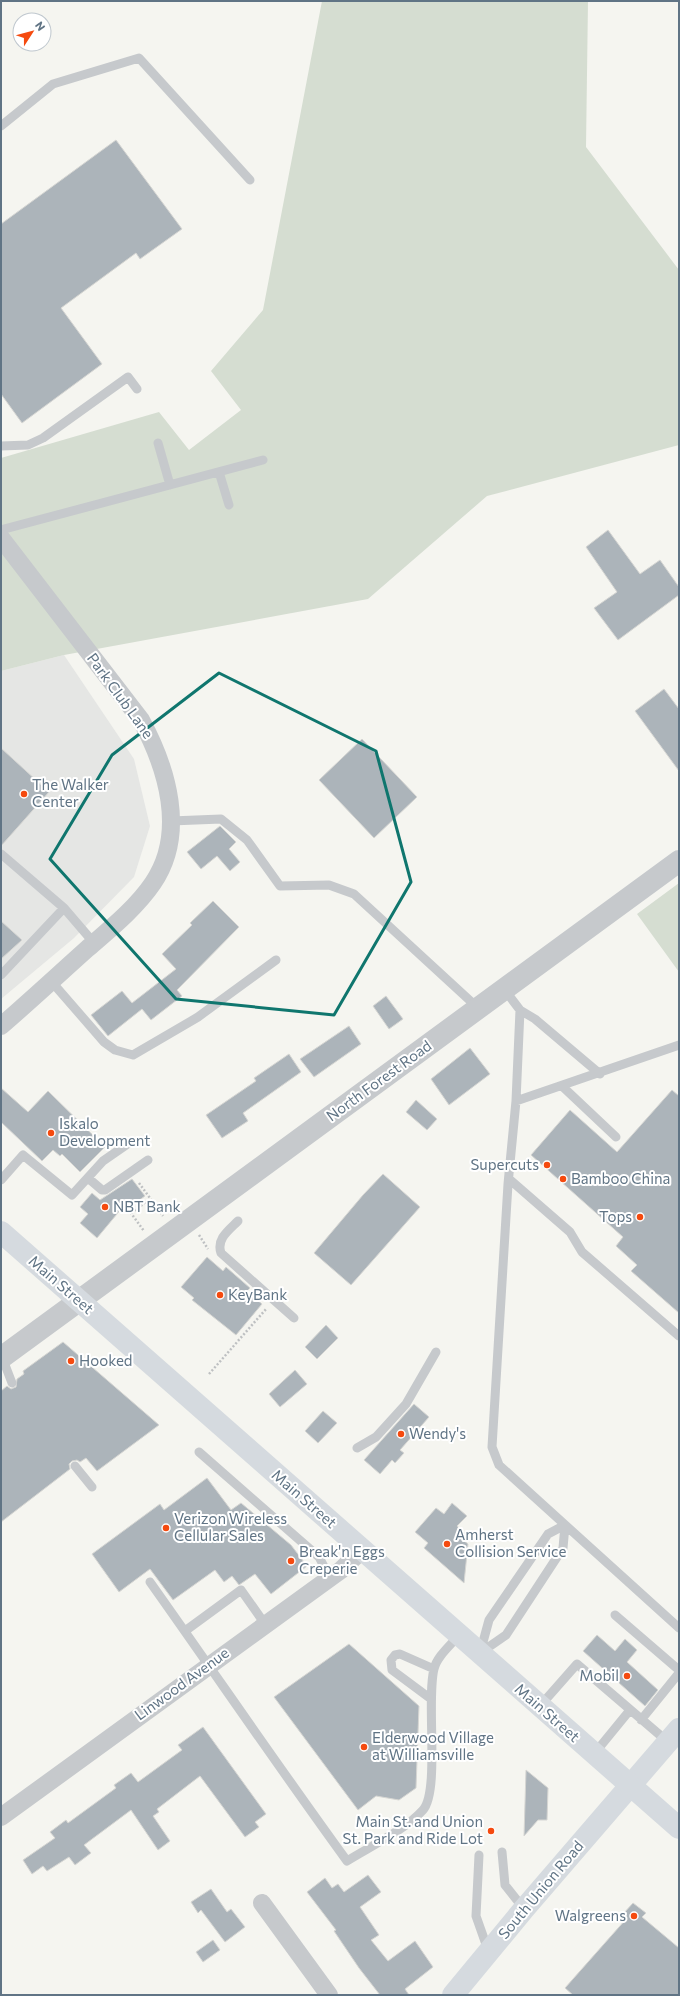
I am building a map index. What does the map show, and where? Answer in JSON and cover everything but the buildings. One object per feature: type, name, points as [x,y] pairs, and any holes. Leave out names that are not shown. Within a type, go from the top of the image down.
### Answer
[{"type":"main road","name":"Main Street","points":[[1,1232],[679,1828]]},
{"type":"main road","name":"South Union Road","points":[[453,1995],[524,1909],[673,1736]]},
{"type":"street","name":"Park Club Lane","points":[[1,538],[141,720],[155,746],[165,774],[171,821],[169,844],[163,865],[154,882],[143,897],[1,1026]]},
{"type":"street","name":"North Forest Road","points":[[2,1358],[679,861]]},
{"type":"street","name":"Linwood Avenue","points":[[1,1817],[209,1664],[341,1570],[362,1550]]},
{"type":"street","points":[[262,1902],[330,1995]]},
{"type":"lane","points":[[1,126],[53,84],[139,58],[250,180]]},
{"type":"lane","points":[[1,446],[28,445],[43,438],[128,377],[136,389]]},
{"type":"lane","points":[[158,443],[170,485]]},
{"type":"lane","points":[[1,530],[263,460]]},
{"type":"lane","points":[[219,472],[229,505]]},
{"type":"lane","points":[[171,821],[221,819],[247,840],[280,886],[329,885],[354,894],[478,1008]]},
{"type":"lane","points":[[1,854],[64,908],[94,943]]},
{"type":"lane","points":[[1,975],[64,908]]},
{"type":"lane","points":[[51,981],[104,1042],[115,1050],[133,1055],[198,1017],[276,960]]},
{"type":"lane","points":[[504,989],[520,1010],[535,1019],[600,1074]]},
{"type":"lane","points":[[520,1010],[516,1102],[509,1179],[492,1447],[499,1465],[679,1628]]},
{"type":"lane","points":[[516,1102],[563,1087],[679,1045]]},
{"type":"lane","points":[[563,1087],[616,1137]]},
{"type":"lane","points":[[1,1180],[23,1156],[72,1195],[103,1161],[129,1143]]},
{"type":"lane","points":[[88,1178],[102,1190],[105,1190],[148,1160]]},
{"type":"lane","points":[[509,1179],[570,1232],[582,1252],[679,1336]]},
{"type":"lane","points":[[238,1221],[220,1241],[219,1247],[221,1253],[294,1318]]},
{"type":"lane","points":[[357,1448],[376,1437],[406,1404],[436,1352]]},
{"type":"lane","points":[[2,1358],[12,1383]]},
{"type":"lane","points":[[199,1452],[319,1557],[330,1578]]},
{"type":"lane","points":[[75,1466],[92,1488]]},
{"type":"lane","points":[[480,1654],[489,1620],[548,1534],[565,1525]]},
{"type":"lane","points":[[480,1654],[506,1635],[563,1548],[565,1525]]},
{"type":"lane","points":[[150,1582],[209,1664],[312,1814],[347,1861],[404,1825],[424,1809],[431,1788],[431,1699],[434,1668],[439,1658],[459,1635]]},
{"type":"lane","points":[[185,1631],[241,1590],[265,1624]]},
{"type":"lane","points":[[615,1615],[679,1670]]},
{"type":"lane","points":[[431,1699],[392,1670],[390,1666],[394,1655],[400,1654],[434,1668]]},
{"type":"lane","points":[[540,1706],[576,1664],[641,1720],[673,1736]]},
{"type":"lane","points":[[641,1720],[679,1673]]},
{"type":"lane","points":[[594,1754],[630,1710]]},
{"type":"lane","points":[[502,1852],[505,1885],[524,1909]]},
{"type":"lane","points":[[479,1855],[476,1916],[489,1952]]},
{"type":"path","points":[[139,1183],[164,1218]]},
{"type":"path","points":[[131,1213],[150,1199]]},
{"type":"path","points":[[128,1209],[145,1233]]},
{"type":"path","points":[[209,1374],[270,1304]]},
{"type":"path","points":[[250,1319],[253,1323]]},
{"type":"highlighted area","points":[[219,673],[376,751],[411,882],[334,1015],[176,999],[50,859],[112,755]]},
{"type":"shaded area","points":[[322,1],[588,1],[586,147],[679,270],[679,445],[487,496],[368,599],[64,655],[1,671],[1,458],[159,412],[189,450],[241,410],[211,371],[263,310]]},
{"type":"shaded area","points":[[64,655],[134,759],[150,826],[134,877],[74,938],[1,999],[1,671]]},
{"type":"shaded area","points":[[679,883],[679,972],[637,914]]},
{"type":"place","name":"The Walker Center","points":[[24,794]]},
{"type":"place","name":"Iskalo Development","points":[[51,1133]]},
{"type":"place","name":"Supercuts","points":[[547,1165]]},
{"type":"place","name":"Bamboo China","points":[[563,1179]]},
{"type":"place","name":"NBT Bank","points":[[105,1207]]},
{"type":"place","name":"Tops","points":[[640,1217]]},
{"type":"place","name":"KeyBank","points":[[220,1295]]},
{"type":"place","name":"Hooked","points":[[71,1361]]},
{"type":"place","name":"Wendy's","points":[[401,1434]]},
{"type":"place","name":"Verizon Wireless Cellular Sales","points":[[166,1528]]},
{"type":"place","name":"Amherst Collision Service","points":[[447,1544]]},
{"type":"place","name":"Break'n Eggs Creperie","points":[[291,1561]]},
{"type":"place","name":"Mobil","points":[[627,1676]]},
{"type":"place","name":"Elderwood Village at Williamsville","points":[[364,1747]]},
{"type":"place","name":"Main St. and Union St. Park and Ride Lot","points":[[491,1831]]},
{"type":"place","name":"Walgreens","points":[[634,1916]]}]
